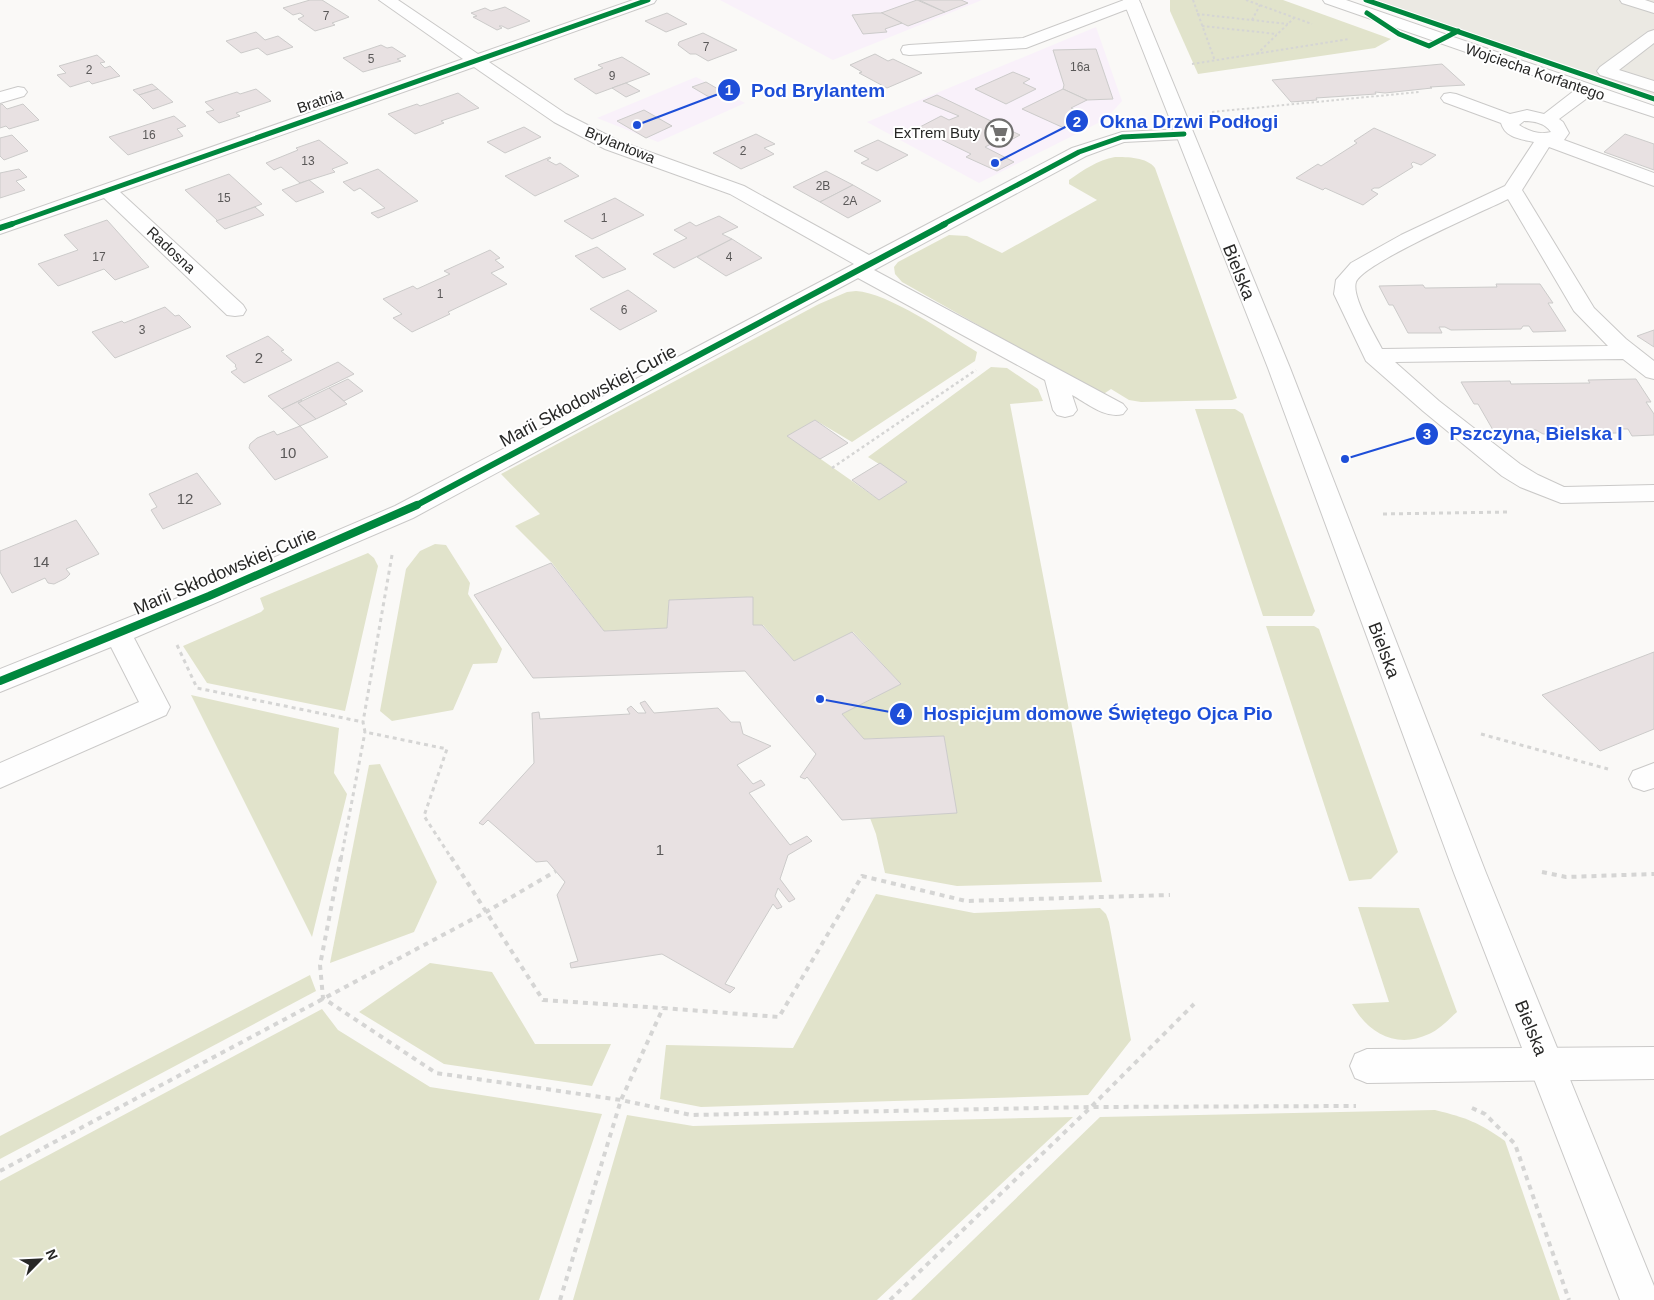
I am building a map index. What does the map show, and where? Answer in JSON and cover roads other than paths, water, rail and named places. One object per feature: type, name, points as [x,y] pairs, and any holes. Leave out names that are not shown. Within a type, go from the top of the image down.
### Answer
[{"type":"street","name":"Brylantowa","points":[[386,0],[584,132],[612,145],[737,190],[1006,350],[1115,409]]},
{"type":"street","name":"Bratnia","points":[[0,228],[648,0]]},
{"type":"street","name":"Wojciecha Korfantego","points":[[1331,0],[1654,112]]},
{"type":"street","points":[[1628,0],[1654,8]]},
{"type":"street","points":[[909,50],[1026,43],[1132,2]]},
{"type":"street","name":"Bielska","points":[[1132,2],[1279,368],[1389,664],[1640,1300]]},
{"type":"street","points":[[1654,35],[1606,71],[1654,87]]},
{"type":"street","points":[[1547,120],[1586,90]]},
{"type":"street","points":[[0,98],[18,92]]},
{"type":"street","points":[[1450,98],[1512,121],[1523,116],[1547,120],[1557,126],[1560,133],[1553,138],[1546,139]]},
{"type":"street","points":[[1512,121],[1511,127],[1521,134],[1546,139],[1654,180]]},
{"type":"street","name":"Marii Skłodowskiej-Curie","points":[[0,681],[209,596],[404,512],[1079,152],[1122,137],[1184,134]]},
{"type":"street","points":[[1546,139],[1542,148],[1512,190],[1408,239],[1358,267],[1346,280],[1345,294],[1374,356],[1431,406],[1511,470],[1529,481],[1561,495],[1645,494],[1654,492]]},
{"type":"street","name":"Radosna","points":[[107,190],[235,310]]},
{"type":"street","points":[[1512,190],[1586,311],[1627,352],[1654,372]]},
{"type":"street","points":[[1374,356],[1627,352]]},
{"type":"street","points":[[1055,377],[1064,410]]},
{"type":"street","points":[[0,776],[156,708],[117,632]]},
{"type":"street","points":[[1366,1066],[1654,1063]]},
{"type":"place","name":"Pod Brylantem","points":[[637,125]]},
{"type":"place","name":"ExTrem Buty","points":[[999,133]]},
{"type":"place","name":"Okna Drzwi Podłogi","points":[[995,163]]},
{"type":"place","name":"Pszczyna, Bielska I","points":[[1345,459]]},
{"type":"place","name":"Hospicjum domowe Świętego Ojca Pio","points":[[820,699]]}]
